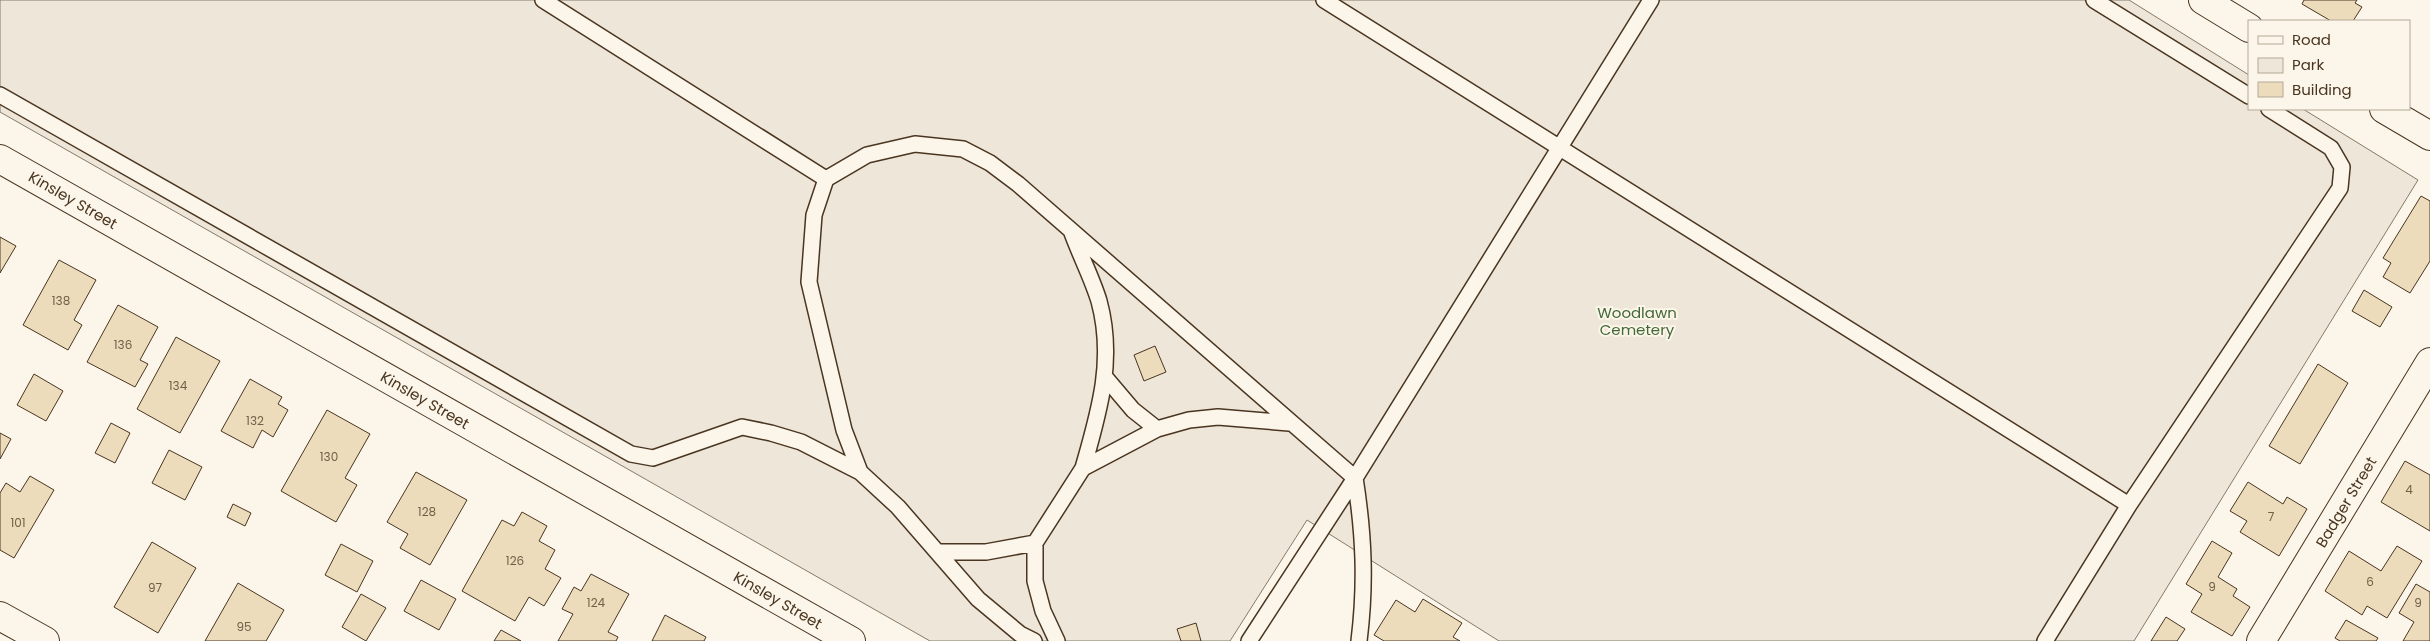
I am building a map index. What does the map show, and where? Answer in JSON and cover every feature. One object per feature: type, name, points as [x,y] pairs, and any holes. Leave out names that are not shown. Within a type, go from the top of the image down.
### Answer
[{"type":"main road","points":[[2203,0],[2248,27]]},
{"type":"main road","points":[[2386,110],[2430,136]]},
{"type":"main road","name":"Kinsley Street","points":[[0,159],[851,641]]},
{"type":"main road","name":"Badger Street","points":[[2261,641],[2430,362]]},
{"type":"main road","points":[[0,616],[45,641]]},
{"type":"lane","points":[[543,0],[826,179]]},
{"type":"lane","points":[[1324,0],[2129,505]]},
{"type":"lane","points":[[1249,641],[1355,478],[1651,0]]},
{"type":"lane","points":[[2094,0],[2248,95]]},
{"type":"lane","points":[[0,95],[631,454],[653,458],[742,427],[801,442],[860,472],[898,507],[978,599],[1020,634],[1034,641]]},
{"type":"lane","points":[[2045,641],[2129,505],[2340,188],[2342,167],[2331,148],[2271,110]]},
{"type":"lane","points":[[860,472],[844,430],[809,282],[814,215],[826,179],[867,155],[915,144],[963,149],[997,168],[1070,229],[1289,423],[1355,478],[1363,530],[1362,615],[1359,641]]},
{"type":"lane","points":[[1057,641],[1043,611],[1035,581],[1035,543],[1083,468],[1100,409],[1105,377],[1105,347],[1099,302],[1070,229]]},
{"type":"lane","points":[[1105,377],[1132,410],[1157,429]]},
{"type":"lane","points":[[1083,468],[1157,429],[1189,420],[1218,416],[1289,423]]},
{"type":"lane","points":[[938,552],[986,552],[1035,543]]},
{"type":"green space","name":"Woodlawn Cemetery","points":[[0,0],[2129,0],[2248,74],[2248,110],[2305,110],[2418,180],[2134,641],[1499,641],[1307,520],[1230,641],[930,641],[0,112]]},
{"type":"building","points":[[2304,0],[2357,0],[2355,3],[2362,7],[2354,20],[2329,20],[2302,4]]},
{"type":"building","points":[[2421,196],[2430,201],[2430,261],[2410,293],[2383,277],[2391,263],[2383,258]]},
{"type":"building","points":[[0,237],[16,246],[0,273]]},
{"type":"building","points":[[59,260],[96,280],[74,320],[82,325],[68,350],[23,325]]},
{"type":"building","points":[[2364,290],[2392,307],[2380,327],[2352,311]]},
{"type":"building","points":[[118,305],[158,327],[140,360],[148,364],[135,387],[87,362]]},
{"type":"building","points":[[176,337],[220,361],[180,433],[137,409]]},
{"type":"building","points":[[1155,346],[1166,372],[1144,381],[1134,355]]},
{"type":"building","points":[[2318,364],[2348,383],[2300,464],[2269,446]]},
{"type":"building","points":[[34,374],[63,391],[46,421],[17,405]]},
{"type":"building","points":[[250,379],[282,397],[278,404],[288,410],[273,437],[262,430],[253,448],[221,431]]},
{"type":"building","points":[[327,410],[370,434],[345,478],[357,485],[336,522],[281,491]]},
{"type":"building","points":[[111,423],[130,433],[115,463],[95,453]]},
{"type":"building","points":[[0,433],[11,439],[0,459]]},
{"type":"building","points":[[169,450],[202,467],[185,500],[152,483]]},
{"type":"building","points":[[2405,461],[2430,475],[2430,531],[2381,502]]},
{"type":"building","points":[[416,472],[467,500],[430,565],[400,548],[408,534],[387,522]]},
{"type":"building","points":[[30,476],[54,490],[14,558],[0,550],[0,493],[6,483],[20,492]]},
{"type":"building","points":[[2248,482],[2283,504],[2287,497],[2307,509],[2279,556],[2240,532],[2247,521],[2230,511]]},
{"type":"building","points":[[233,504],[251,513],[245,526],[227,517]]},
{"type":"building","points":[[522,512],[547,526],[539,541],[555,550],[545,569],[561,578],[544,606],[529,597],[515,621],[462,591],[502,520],[514,526]]},
{"type":"building","points":[[2212,541],[2232,553],[2218,577],[2237,589],[2233,596],[2250,607],[2232,636],[2191,612],[2202,594],[2186,584]]},
{"type":"building","points":[[152,542],[196,568],[158,633],[114,607]]},
{"type":"building","points":[[341,544],[373,561],[357,592],[325,575]]},
{"type":"building","points":[[2397,546],[2422,561],[2387,618],[2367,606],[2362,615],[2325,591],[2349,551],[2381,571]]},
{"type":"building","points":[[591,574],[629,594],[608,632],[618,637],[616,641],[558,641],[573,614],[562,609],[574,587],[581,591]]},
{"type":"building","points":[[421,580],[456,599],[439,630],[404,611]]},
{"type":"building","points":[[238,583],[284,610],[266,641],[205,641]]},
{"type":"building","points":[[2416,584],[2430,592],[2430,641],[2403,641],[2414,622],[2399,613]]},
{"type":"building","points":[[361,594],[386,608],[366,641],[342,627]]},
{"type":"building","points":[[1423,599],[1462,623],[1453,637],[1460,641],[1384,641],[1374,635],[1396,600],[1415,612]]},
{"type":"building","points":[[665,615],[706,637],[704,641],[652,641]]},
{"type":"building","points":[[2166,617],[2185,629],[2177,641],[2151,641]]},
{"type":"building","points":[[2346,620],[2378,638],[2376,641],[2340,641],[2335,638]]},
{"type":"building","points":[[1196,623],[1201,641],[1181,641],[1177,629]]},
{"type":"building","points":[[501,630],[521,641],[494,641]]}]
